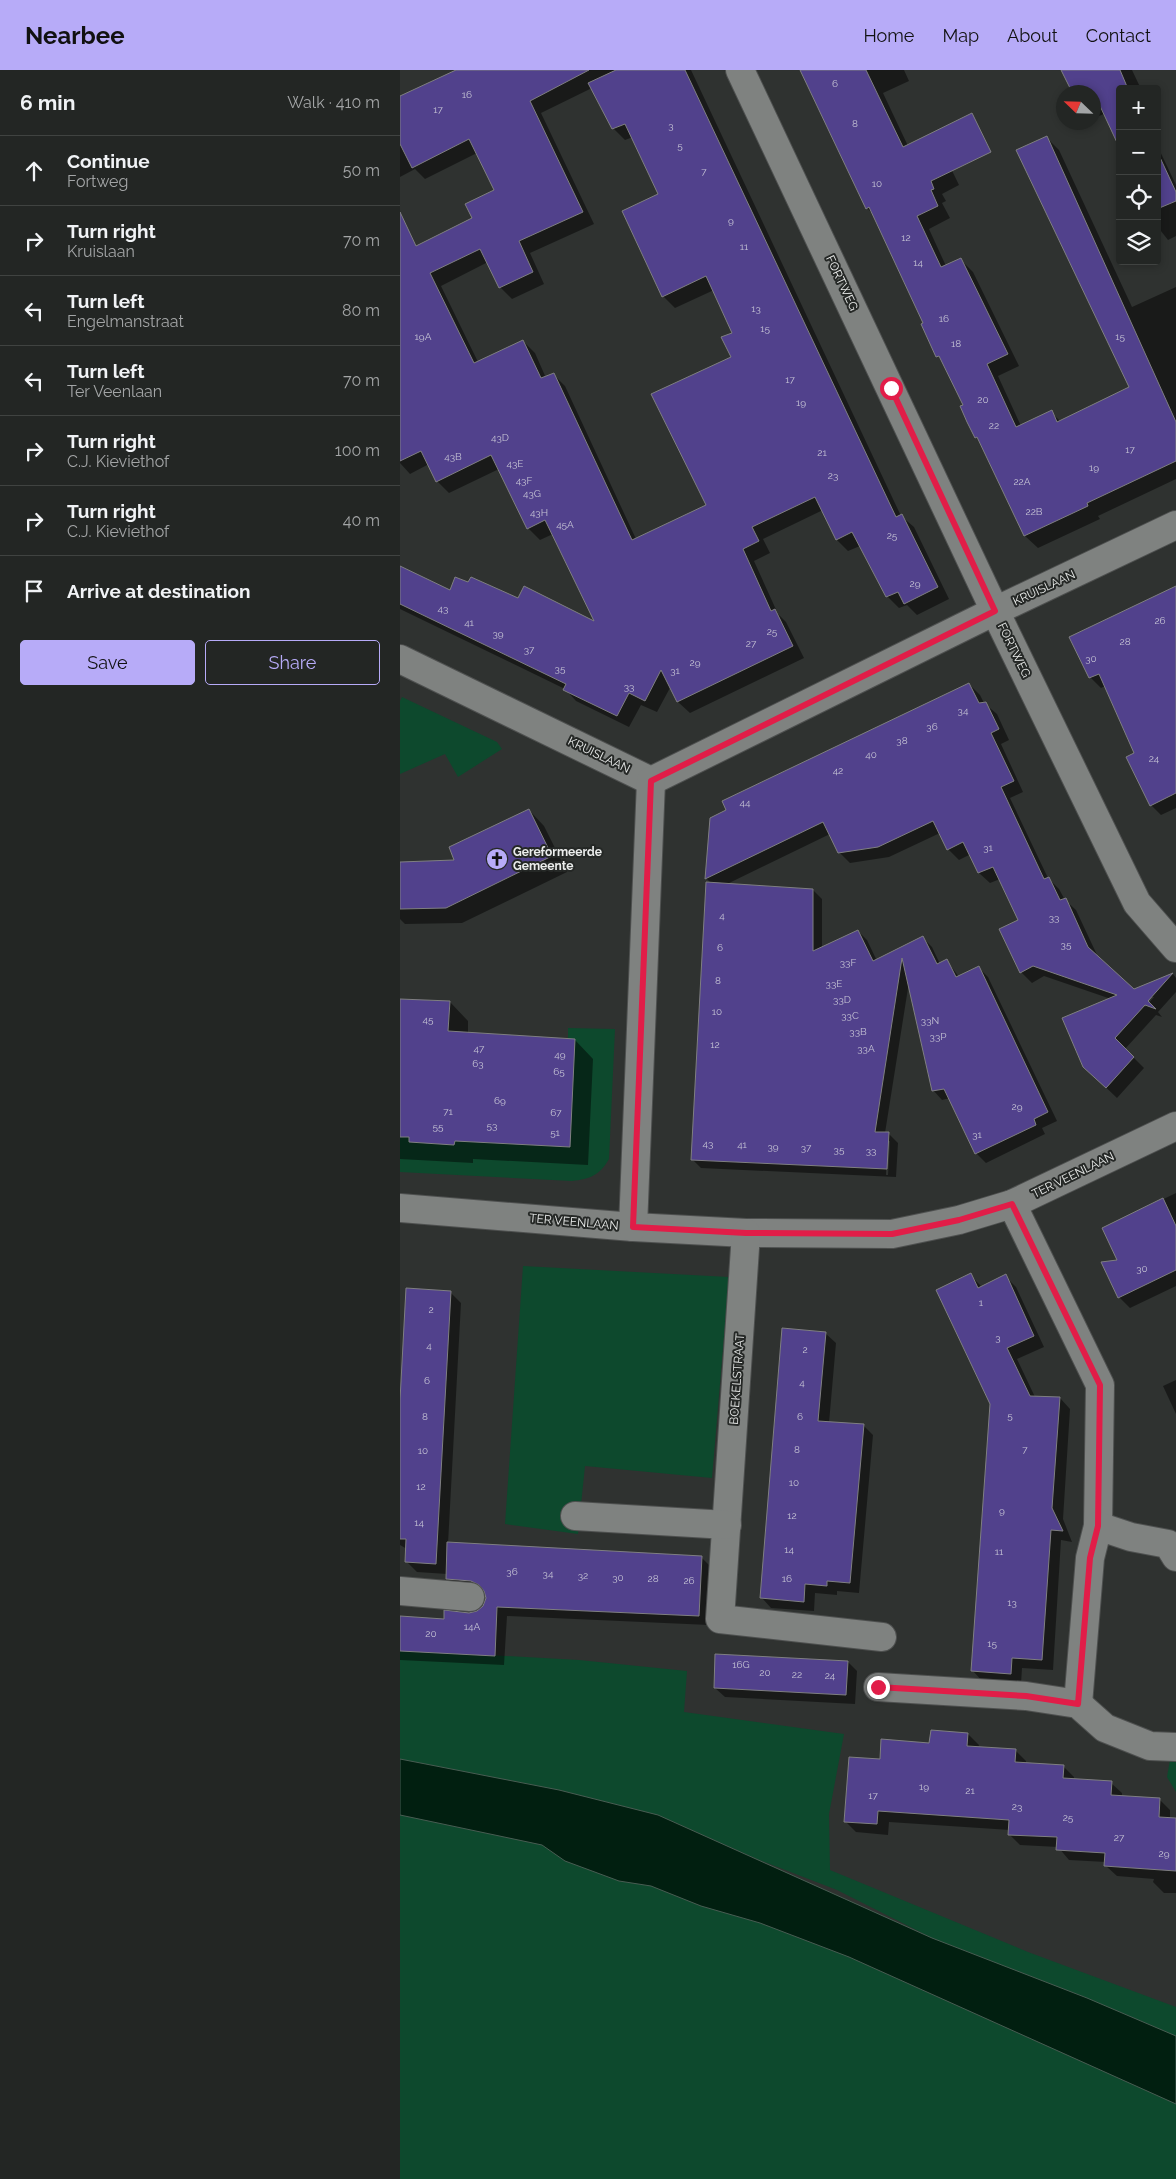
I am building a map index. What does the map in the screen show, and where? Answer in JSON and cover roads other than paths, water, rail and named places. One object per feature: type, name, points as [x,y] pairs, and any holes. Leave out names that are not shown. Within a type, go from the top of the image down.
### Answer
[{"type":"street","name":"FORTWEG","points":[[740,70],[995,611],[1137,903],[1176,948]]},
{"type":"street","name":"KRUISLAAN","points":[[400,658],[651,781],[995,611],[1176,525]]},
{"type":"street","points":[[633,1227],[651,781]]},
{"type":"street","name":"TER VEENLAAN","points":[[400,1208],[633,1227],[746,1233],[892,1234],[959,1220],[1012,1204],[1176,1126]]},
{"type":"street","points":[[1012,1204],[1100,1385],[1098,1526],[1090,1558],[1078,1704]]},
{"type":"street","name":"BOEKELSTRAAT","points":[[746,1233],[720,1619],[882,1637]]},
{"type":"street","points":[[576,1516],[727,1525]]},
{"type":"street","points":[[1098,1526],[1131,1537],[1168,1544],[1176,1557]]},
{"type":"street","points":[[400,1591],[470,1597]]},
{"type":"street","points":[[878,1687],[1026,1696],[1078,1704],[1105,1728],[1150,1746],[1176,1747]]},
{"type":"place","name":"Gereformeerde Gemeente","points":[[497,859]]}]
